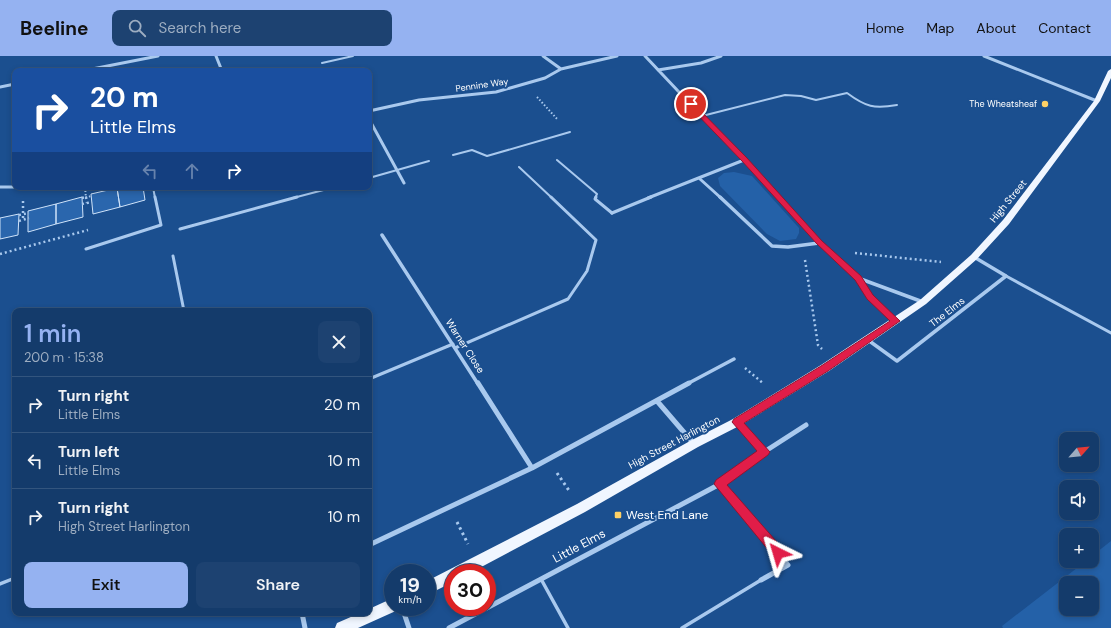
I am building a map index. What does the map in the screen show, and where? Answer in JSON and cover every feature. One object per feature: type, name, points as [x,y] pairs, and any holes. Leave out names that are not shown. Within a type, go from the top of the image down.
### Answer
[{"type":"main road","name":"High Street","points":[[896,321],[923,302],[960,270],[1006,222],[1097,101],[1111,71]]},
{"type":"main road","name":"High Street Harlington","points":[[473,564],[581,508],[694,444],[737,422],[836,361],[896,321]]},
{"type":"main road","points":[[372,614],[384,609]]},
{"type":"main road","points":[[342,628],[369,616]]},
{"type":"street","points":[[97,68],[158,56]]},
{"type":"street","points":[[216,56],[221,68]]},
{"type":"street","points":[[543,56],[561,69]]},
{"type":"street","name":"Pennine Way","points":[[372,110],[419,100],[496,92],[526,85],[546,78],[561,69],[617,56]]},
{"type":"street","points":[[645,56],[744,160],[819,243],[858,278],[870,297],[896,321]]},
{"type":"street","points":[[658,70],[701,63],[722,56]]},
{"type":"street","points":[[984,56],[1097,101]]},
{"type":"street","points":[[0,87],[12,85]]},
{"type":"street","points":[[372,124],[404,183]]},
{"type":"street","points":[[612,213],[700,179],[744,160]]},
{"type":"street","points":[[700,179],[772,246],[788,247],[819,243]]},
{"type":"street","points":[[0,187],[12,187]]},
{"type":"street","name":"Warner Close","points":[[382,234],[532,468]]},
{"type":"street","points":[[974,257],[1006,276]]},
{"type":"street","name":"The Elms","points":[[868,340],[897,361],[1006,276]]},
{"type":"street","points":[[858,278],[923,302]]},
{"type":"street","points":[[372,544],[532,468],[734,359]]},
{"type":"street","points":[[657,401],[694,444]]},
{"type":"street","points":[[737,422],[764,452]]},
{"type":"street","name":"Little Elms","points":[[449,628],[720,484],[764,452],[806,425]]},
{"type":"street","points":[[720,484],[788,565],[761,580]]},
{"type":"street","points":[[303,616],[305,628]]},
{"type":"street","points":[[405,616],[409,628]]},
{"type":"lane","points":[[322,63],[353,56]]},
{"type":"lane","points":[[702,116],[785,95],[801,96],[816,100],[847,92],[863,105],[879,109],[897,105]]},
{"type":"lane","points":[[453,155],[472,150],[487,156],[570,132]]},
{"type":"lane","points":[[557,160],[597,194],[596,199],[612,213]]},
{"type":"lane","points":[[372,177],[429,161]]},
{"type":"lane","points":[[372,378],[568,299],[587,271],[596,240],[520,166]]},
{"type":"lane","points":[[86,249],[161,225],[154,190]]},
{"type":"lane","points":[[180,229],[324,190]]},
{"type":"lane","points":[[173,256],[183,308]]},
{"type":"lane","points":[[1006,276],[1111,333]]},
{"type":"lane","points":[[0,584],[12,579]]},
{"type":"lane","points":[[541,579],[568,628]]},
{"type":"lane","points":[[682,628],[761,580]]},
{"type":"path","points":[[526,85],[564,128],[565,133]]},
{"type":"path","points":[[86,190],[87,203]]},
{"type":"path","points":[[82,198],[92,196]]},
{"type":"path","points":[[23,220],[24,201]]},
{"type":"path","points":[[82,204],[92,202]]},
{"type":"path","points":[[18,215],[29,212]]},
{"type":"path","points":[[19,221],[28,218]]},
{"type":"path","points":[[0,254],[93,228]]},
{"type":"path","points":[[797,246],[805,256],[818,345],[836,361]]},
{"type":"path","points":[[833,255],[846,252],[925,260],[940,262],[960,270]]},
{"type":"path","points":[[734,359],[779,397]]},
{"type":"path","points":[[547,460],[581,508]]},
{"type":"path","points":[[450,507],[477,562]]},
{"type":"shaded area","points":[[734,172],[752,176],[799,228],[799,233],[796,239],[780,241],[767,234],[720,186],[718,178],[724,173]]},
{"type":"shaded area","points":[[1111,541],[1111,628],[1003,628],[1002,626],[1059,582],[1059,616],[1099,616],[1099,576],[1067,576],[1077,568],[1099,568],[1099,550]]},
{"type":"building","points":[[108,190],[117,190],[120,207],[93,214],[91,194]]},
{"type":"building","points":[[117,190],[143,190],[145,200],[120,207]]},
{"type":"building","points":[[82,197],[83,217],[56,224],[56,204]]},
{"type":"building","points":[[56,204],[56,224],[28,232],[28,211]]},
{"type":"building","points":[[19,214],[18,235],[0,239],[0,218]]},
{"type":"place","name":"The Wheatsheaf","points":[[1045,104]]},
{"type":"place","name":"West End Lane","points":[[618,515]]},
{"type":"route","points":[[691,104],[819,243],[858,278],[870,297],[896,321],[825,368],[737,422],[764,452],[720,484],[778,553]]}]
